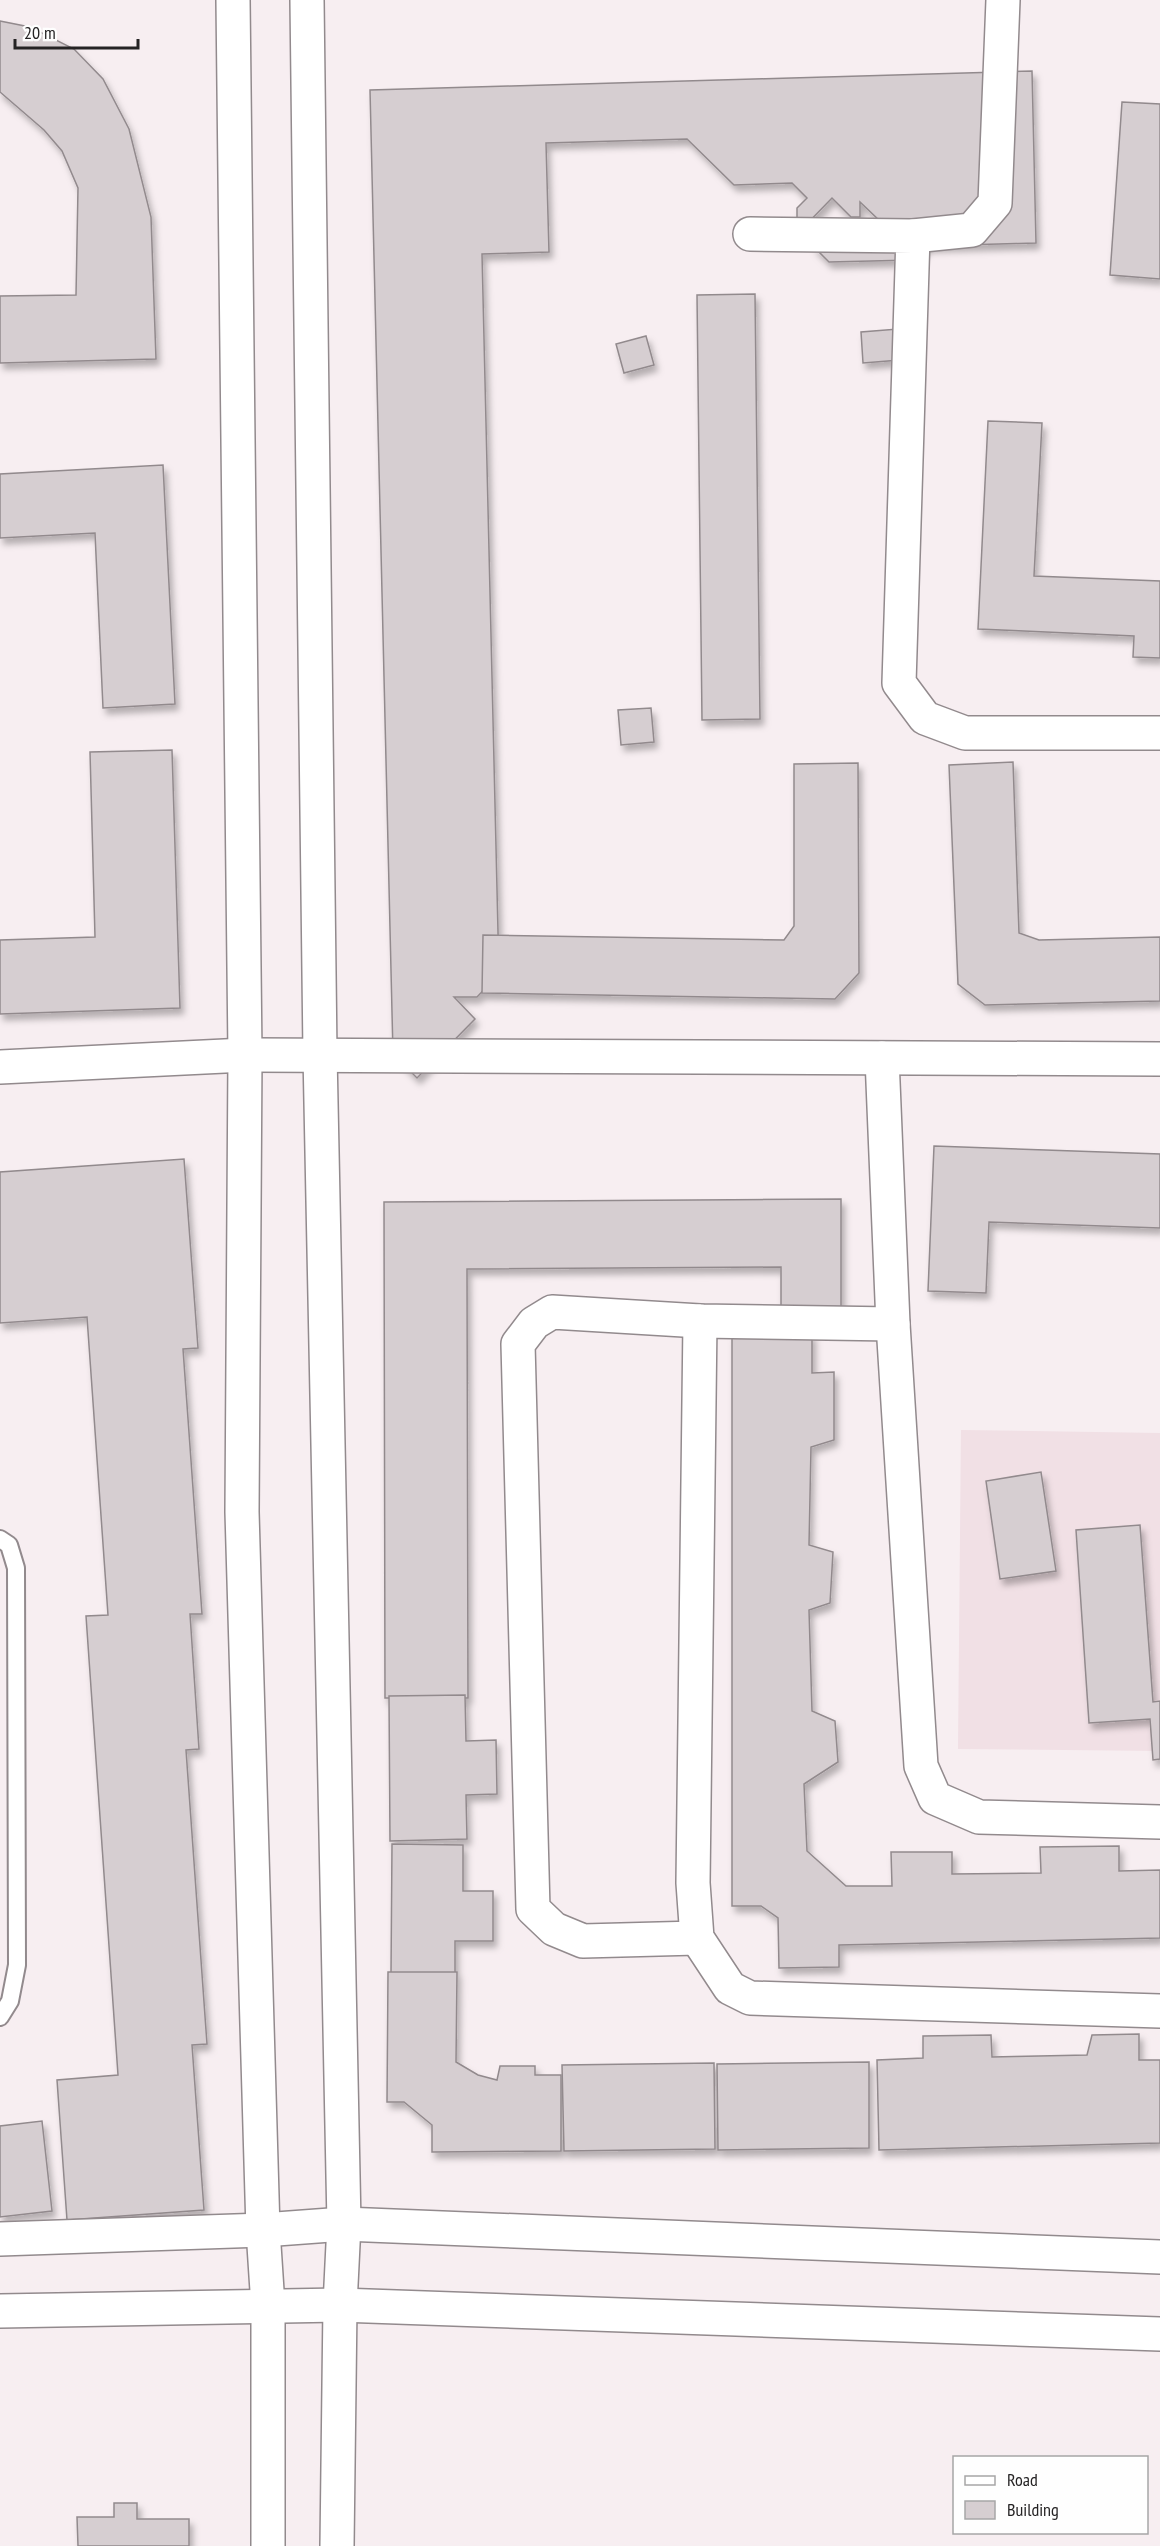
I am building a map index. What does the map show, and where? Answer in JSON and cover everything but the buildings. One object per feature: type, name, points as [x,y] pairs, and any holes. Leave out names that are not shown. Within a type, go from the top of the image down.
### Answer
[{"type":"main road","points":[[233,0],[245,1055],[242,1512],[263,2230],[268,2306],[268,2546]]},
{"type":"main road","points":[[307,0],[320,1054],[344,2224],[340,2305],[338,2546]]},
{"type":"main road","points":[[750,234],[913,236],[972,230],[995,203],[1003,0]]},
{"type":"main road","points":[[913,236],[899,683],[925,718],[966,733],[1160,732]]},
{"type":"main road","points":[[0,1067],[245,1055],[320,1054],[1160,1059]]},
{"type":"main road","points":[[882,1058],[893,1324],[921,1766],[935,1798],[979,1817],[1160,1822]]},
{"type":"main road","points":[[697,1938],[583,1941],[554,1929],[533,1909],[518,1344],[534,1323],[552,1312],[700,1321],[893,1324]]},
{"type":"main road","points":[[700,1321],[693,1883],[697,1938],[730,1988],[750,1998],[1160,2011]]},
{"type":"main road","points":[[0,2239],[263,2230],[344,2224],[1160,2257]]},
{"type":"main road","points":[[0,2311],[340,2305],[1160,2334]]},
{"type":"lane","points":[[0,1539],[9,1545],[16,1568],[16,1965],[10,2001],[0,2017]]},
{"type":"shaded area","points":[[961,1430],[1160,1433],[1160,1751],[958,1749]]}]
